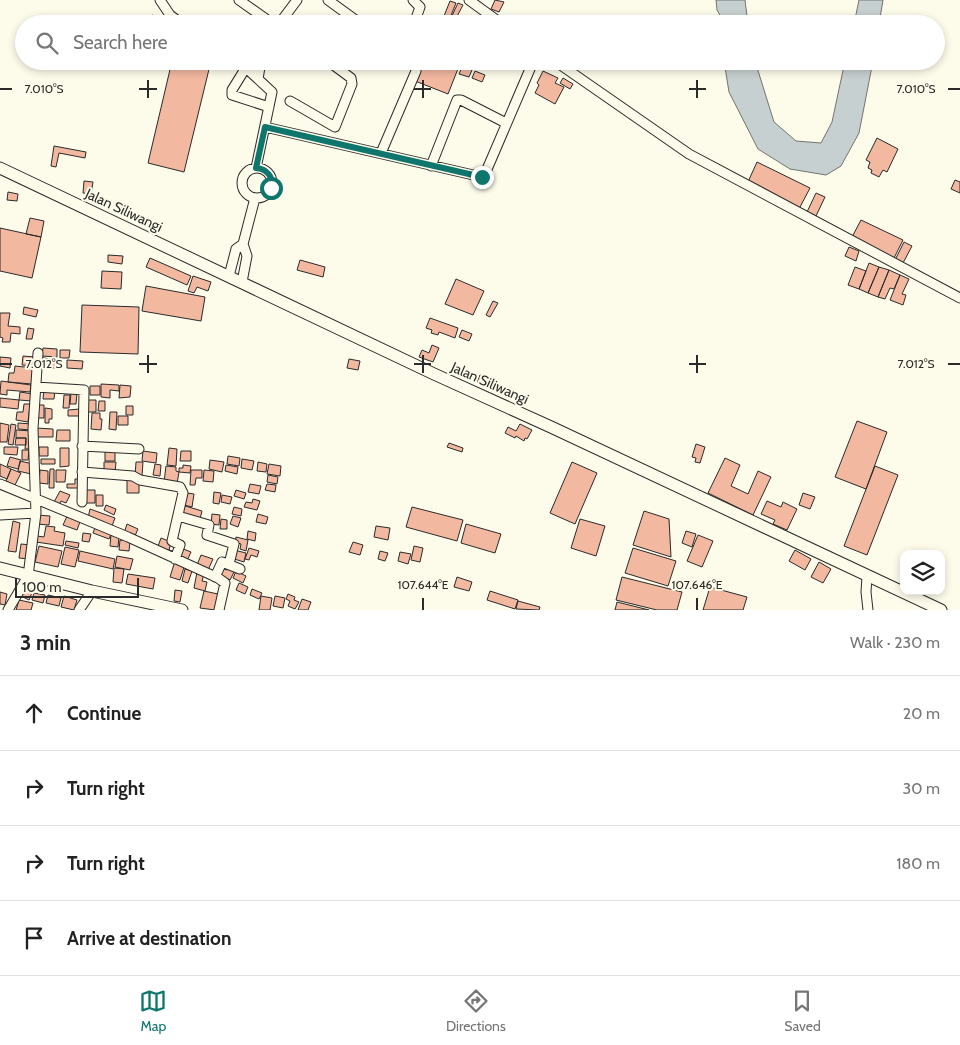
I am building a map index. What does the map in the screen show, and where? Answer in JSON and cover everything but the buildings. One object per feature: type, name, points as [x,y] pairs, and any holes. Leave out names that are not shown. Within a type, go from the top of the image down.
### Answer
[{"type":"main road","name":"Jalan Siliwangi","points":[[0,168],[434,374],[551,426],[942,610]]},
{"type":"main road","points":[[0,568],[92,591],[182,610]]},
{"type":"street","points":[[160,0],[170,15]]},
{"type":"street","points":[[239,0],[260,15]]},
{"type":"street","points":[[286,15],[297,0]]},
{"type":"street","points":[[328,0],[349,15]]},
{"type":"street","points":[[414,0],[420,7],[417,15]]},
{"type":"street","points":[[469,0],[490,15]]},
{"type":"street","points":[[244,70],[232,90],[232,95],[269,107]]},
{"type":"street","points":[[251,70],[272,92],[256,168]]},
{"type":"street","points":[[258,79],[260,70]]},
{"type":"street","points":[[330,143],[352,84],[351,78],[340,70]]},
{"type":"street","points":[[265,127],[482,177],[485,174],[529,70]]},
{"type":"street","points":[[568,70],[689,154],[960,298]]},
{"type":"street","points":[[381,153],[416,71]]},
{"type":"street","points":[[431,166],[458,100],[506,123]]},
{"type":"street","points":[[290,101],[335,127]]},
{"type":"street","points":[[262,168],[268,172],[272,185],[267,194],[255,198],[246,193],[242,184],[243,177],[246,172],[262,168]]},
{"type":"street","points":[[242,282],[247,256],[243,244],[255,198]]},
{"type":"street","points":[[229,276],[236,249],[243,244]]},
{"type":"street","points":[[8,610],[28,576],[36,513],[34,429],[38,352]]},
{"type":"street","points":[[36,387],[84,390],[82,502]]},
{"type":"street","points":[[82,446],[139,449]]},
{"type":"street","points":[[82,472],[133,476],[140,480],[180,487],[183,494],[172,541],[180,545],[175,558]]},
{"type":"street","points":[[0,484],[128,537],[215,576],[225,583],[219,610]]},
{"type":"street","points":[[0,515],[36,513]]},
{"type":"street","points":[[178,516],[209,525],[207,535],[234,544],[228,564]]},
{"type":"street","points":[[215,576],[222,562],[240,569]]},
{"type":"street","points":[[867,576],[868,610]]},
{"type":"street","points":[[79,610],[92,591]]},
{"type":"shaded area","points":[[716,0],[745,0],[747,15],[720,15],[717,10]]},
{"type":"shaded area","points":[[859,0],[883,0],[880,15],[856,15]]},
{"type":"shaded area","points":[[725,70],[758,70],[774,122],[796,141],[821,143],[832,122],[843,70],[871,70],[859,133],[841,166],[826,175],[790,169],[758,149],[729,92]]},
{"type":"route","points":[[271,188],[271,178],[268,172],[262,168],[256,168],[265,127],[482,177]]}]
